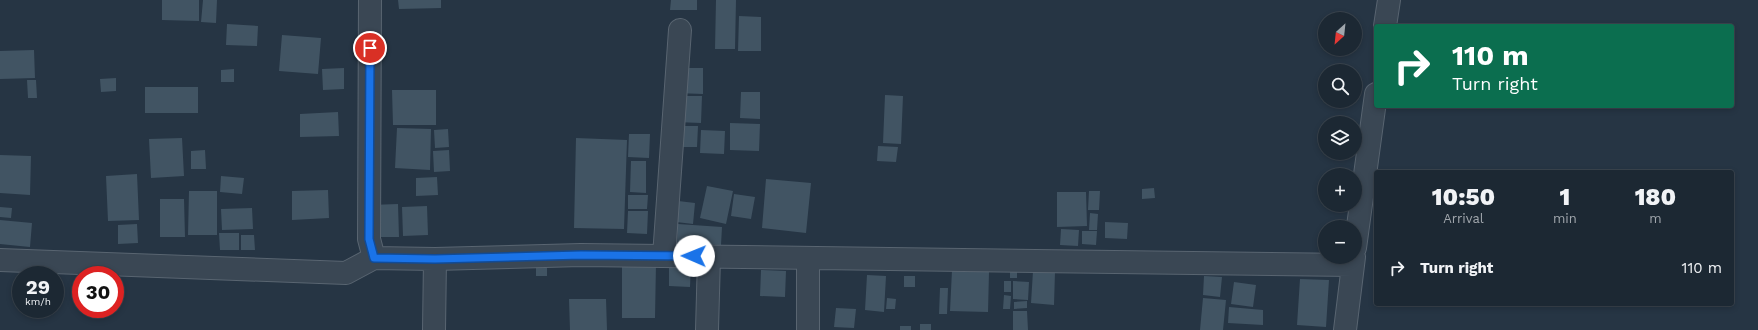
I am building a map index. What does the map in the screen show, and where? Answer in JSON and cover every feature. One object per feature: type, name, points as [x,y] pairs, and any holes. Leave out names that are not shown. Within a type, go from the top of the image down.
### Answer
[{"type":"street","points":[[370,0],[369,239],[374,258]]},
{"type":"street","points":[[1385,24],[1389,0]]},
{"type":"street","points":[[664,256],[680,30]]},
{"type":"street","points":[[1359,220],[1374,108]]},
{"type":"street","points":[[0,260],[346,273],[374,258],[435,259],[581,255],[808,258],[1318,257]]},
{"type":"street","points":[[707,330],[709,257]]},
{"type":"street","points":[[808,258],[808,330]]},
{"type":"street","points":[[434,330],[435,259]]},
{"type":"street","points":[[1345,330],[1353,264]]},
{"type":"building","points":[[162,0],[199,0],[199,21],[162,20]]},
{"type":"building","points":[[203,0],[217,0],[216,23],[201,22]]},
{"type":"building","points":[[398,0],[441,0],[441,8],[399,9]]},
{"type":"building","points":[[671,0],[697,0],[697,10],[670,10]]},
{"type":"building","points":[[716,0],[736,0],[735,49],[715,49]]},
{"type":"building","points":[[739,16],[761,17],[761,51],[738,51]]},
{"type":"building","points":[[227,24],[258,26],[257,46],[226,45]]},
{"type":"building","points":[[282,35],[321,38],[318,74],[279,71]]},
{"type":"building","points":[[34,50],[35,78],[0,79],[0,51]]},
{"type":"building","points":[[344,68],[344,89],[323,90],[322,69]]},
{"type":"building","points":[[677,68],[703,68],[703,94],[676,93]]},
{"type":"building","points":[[234,69],[234,82],[221,82],[221,70]]},
{"type":"building","points":[[116,78],[116,91],[101,92],[100,79]]},
{"type":"building","points":[[27,80],[36,80],[37,98],[28,98]]},
{"type":"building","points":[[145,87],[198,87],[198,113],[145,113]]},
{"type":"building","points":[[392,90],[436,90],[436,125],[393,125]]},
{"type":"building","points":[[741,92],[760,92],[760,119],[740,118]]},
{"type":"building","points":[[885,95],[903,96],[901,144],[883,143]]},
{"type":"building","points":[[676,96],[702,96],[701,123],[676,122]]},
{"type":"building","points":[[338,112],[339,136],[300,137],[300,114]]},
{"type":"building","points":[[730,123],[760,124],[759,151],[730,150]]},
{"type":"building","points":[[677,126],[698,126],[697,147],[677,147]]},
{"type":"building","points":[[397,128],[431,129],[430,170],[395,168]]},
{"type":"building","points":[[448,129],[449,147],[435,148],[434,130]]},
{"type":"building","points":[[701,130],[725,131],[724,154],[700,153]]},
{"type":"building","points":[[629,134],[650,134],[649,158],[628,157]]},
{"type":"building","points":[[182,138],[184,176],[151,178],[149,139]]},
{"type":"building","points":[[576,138],[627,140],[624,229],[574,228]]},
{"type":"building","points":[[878,146],[898,147],[896,162],[877,161]]},
{"type":"building","points":[[205,150],[206,169],[191,169],[191,151]]},
{"type":"building","points":[[449,150],[450,171],[434,172],[433,151]]},
{"type":"building","points":[[0,155],[31,156],[30,195],[0,193]]},
{"type":"building","points":[[631,161],[646,161],[646,193],[630,192]]},
{"type":"building","points":[[137,174],[139,220],[108,221],[106,176]]},
{"type":"building","points":[[221,176],[244,178],[242,194],[220,192]]},
{"type":"building","points":[[437,177],[438,195],[416,196],[416,178]]},
{"type":"building","points":[[766,179],[811,183],[806,233],[762,228]]},
{"type":"building","points":[[707,186],[733,191],[726,224],[700,218]]},
{"type":"building","points":[[1154,188],[1155,198],[1142,199],[1142,189]]},
{"type":"building","points":[[328,190],[329,218],[292,220],[292,191]]},
{"type":"building","points":[[189,191],[217,191],[217,235],[188,235]]},
{"type":"building","points":[[1089,191],[1100,191],[1099,210],[1088,210]]},
{"type":"building","points":[[1057,192],[1086,192],[1087,226],[1057,227]]},
{"type":"building","points":[[734,194],[755,197],[751,219],[731,216]]},
{"type":"building","points":[[628,195],[648,195],[647,209],[628,209]]},
{"type":"building","points":[[160,199],[184,199],[185,237],[160,237]]},
{"type":"building","points":[[670,200],[695,203],[693,224],[668,221]]},
{"type":"building","points":[[398,204],[399,237],[372,237],[370,205]]},
{"type":"building","points":[[427,206],[428,235],[403,236],[402,207]]},
{"type":"building","points":[[0,207],[12,208],[11,218],[0,217]]},
{"type":"building","points":[[252,208],[253,229],[222,230],[221,209]]},
{"type":"building","points":[[628,211],[648,211],[647,234],[627,233]]},
{"type":"building","points":[[1090,213],[1098,214],[1097,230],[1089,230]]},
{"type":"building","points":[[0,220],[32,223],[30,247],[0,244]]},
{"type":"building","points":[[1105,222],[1128,223],[1127,239],[1105,238]]},
{"type":"building","points":[[137,224],[138,243],[118,244],[118,225]]},
{"type":"building","points":[[678,224],[722,227],[721,245],[677,243]]},
{"type":"building","points":[[1061,229],[1079,230],[1078,246],[1060,245]]},
{"type":"building","points":[[1082,231],[1097,231],[1096,245],[1082,244]]},
{"type":"building","points":[[219,233],[239,233],[239,250],[220,250]]},
{"type":"building","points":[[241,235],[254,235],[255,250],[241,250]]},
{"type":"building","points":[[536,262],[547,263],[547,276],[536,276]]},
{"type":"building","points":[[622,262],[656,263],[655,318],[622,318]]},
{"type":"building","points":[[669,265],[691,265],[690,287],[669,286]]},
{"type":"building","points":[[1010,269],[1017,269],[1017,278],[1010,278]]},
{"type":"building","points":[[761,270],[786,271],[785,297],[760,296]]},
{"type":"building","points":[[952,270],[989,272],[988,312],[950,311]]},
{"type":"building","points":[[1033,271],[1055,272],[1054,305],[1031,303]]},
{"type":"building","points":[[867,275],[886,276],[884,312],[865,310]]},
{"type":"building","points":[[904,276],[915,276],[915,287],[904,287]]},
{"type":"building","points":[[1204,276],[1222,277],[1220,297],[1203,295]]},
{"type":"building","points":[[1300,279],[1329,280],[1326,327],[1297,325]]},
{"type":"building","points":[[1004,281],[1011,281],[1011,292],[1004,292]]},
{"type":"building","points":[[1013,281],[1029,282],[1028,300],[1013,299]]},
{"type":"building","points":[[1234,282],[1256,285],[1253,307],[1231,304]]},
{"type":"building","points":[[940,288],[948,288],[947,314],[939,314]]},
{"type":"building","points":[[1004,295],[1011,296],[1010,309],[1003,309]]},
{"type":"building","points":[[887,298],[896,299],[895,309],[886,309]]},
{"type":"building","points":[[1203,298],[1226,300],[1223,330],[1200,330]]},
{"type":"building","points":[[569,299],[606,299],[607,330],[570,330]]},
{"type":"building","points":[[1027,301],[1027,308],[1014,309],[1014,302]]},
{"type":"building","points":[[1229,307],[1263,310],[1263,325],[1228,323]]},
{"type":"building","points":[[836,308],[856,309],[854,328],[834,327]]},
{"type":"building","points":[[1013,311],[1027,311],[1028,330],[1013,330]]},
{"type":"building","points":[[920,324],[931,324],[931,330],[920,330]]},
{"type":"building","points":[[900,326],[911,326],[911,330],[900,330]]},
{"type":"route","points":[[370,48],[369,239],[374,258],[435,259],[581,255],[694,256]]}]
